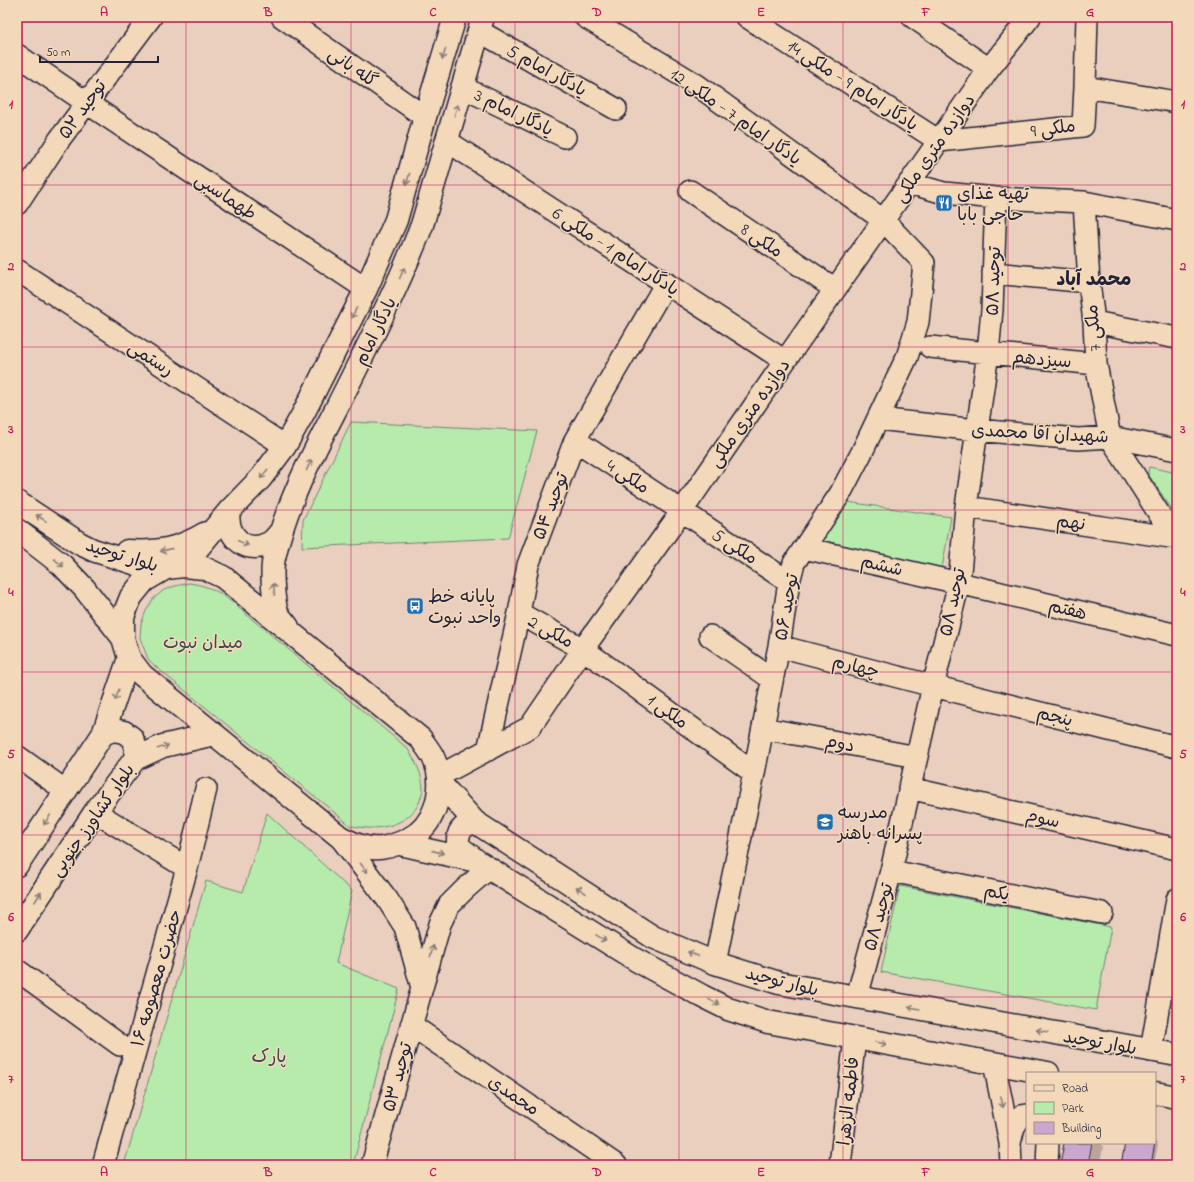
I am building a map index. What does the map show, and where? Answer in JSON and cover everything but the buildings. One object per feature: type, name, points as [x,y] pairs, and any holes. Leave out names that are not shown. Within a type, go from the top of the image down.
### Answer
[{"type":"main road","name":"یادگار امام","points":[[175,567],[261,478],[285,446],[304,412],[366,289],[396,220],[455,17]]},
{"type":"main road","name":"یادگار امام","points":[[295,636],[278,613],[273,587],[274,559],[281,531],[296,491],[367,347],[411,253],[422,225],[481,24]]},
{"type":"main road","name":"بلوار توحید","points":[[17,502],[61,532],[93,550],[140,565],[175,567]]},
{"type":"main road","points":[[229,511],[228,518],[232,534],[237,540],[246,545],[254,547],[270,543],[281,531]]},
{"type":"main road","points":[[61,532],[96,546],[125,551],[147,552],[167,550],[179,546],[194,540],[214,528]]},
{"type":"main road","name":"بلوار توحید","points":[[17,530],[62,565],[84,588],[126,648]]},
{"type":"main road","points":[[175,567],[204,568],[223,577],[295,636],[421,739],[433,756],[439,779],[439,797],[432,817],[418,833],[400,844],[379,849],[358,846],[340,837],[142,675],[126,648],[123,617],[131,597],[144,581],[175,567]]},
{"type":"main road","name":"بلوار کشاورز جنوبی","points":[[17,864],[103,734],[126,648]]},
{"type":"main road","points":[[103,734],[113,730],[124,732],[132,738],[136,748],[135,759]]},
{"type":"main road","name":"بلوار کشاورز جنوبی","points":[[17,930],[95,812],[135,759],[163,746],[214,734]]},
{"type":"main road","name":"بلوار توحید","points":[[439,779],[475,822],[653,937],[715,963],[779,983],[1177,1055]]},
{"type":"main road","points":[[475,822],[466,824],[460,830],[458,846],[483,865],[636,960],[728,1009],[768,1022],[1043,1072]]},
{"type":"main road","points":[[400,844],[483,865]]},
{"type":"main road","points":[[1156,1093],[1177,1097]]},
{"type":"street","name":"توحید ۵۲","points":[[18,199],[59,140],[151,17]]},
{"type":"street","name":"گله بانی","points":[[282,17],[425,117]]},
{"type":"street","name":"یادگار امام 7 - ملکی 12","points":[[585,17],[697,85],[883,220]]},
{"type":"street","name":"یادگار امام 9 - ملکی 14","points":[[747,17],[939,141]]},
{"type":"street","points":[[913,17],[989,69]]},
{"type":"street","name":"دوازده متری ملکی","points":[[439,779],[530,727],[582,649],[682,511],[989,69],[1030,17]]},
{"type":"street","name":"ملکی 9","points":[[939,141],[1083,126],[1087,17]]},
{"type":"street","name":"یادگار امام 5","points":[[481,24],[616,109]]},
{"type":"street","points":[[17,55],[87,103]]},
{"type":"street","name":"یادگار امام 3","points":[[462,87],[566,137]]},
{"type":"street","points":[[1085,87],[1177,102]]},
{"type":"street","name":"طهماسبی","points":[[87,103],[366,289]]},
{"type":"street","name":"یادگار امام 1 - ملکی 6","points":[[447,141],[785,361]]},
{"type":"street","points":[[909,183],[944,193],[996,198],[1084,202],[1177,220]]},
{"type":"street","name":"ملکی 8","points":[[690,192],[835,289]]},
{"type":"street","name":"توحید ۵۸","points":[[857,997],[891,871],[933,686],[959,583],[966,507],[988,354],[992,310],[996,198]]},
{"type":"street","name":"ملکی 7","points":[[1084,202],[1096,364],[1110,437]]},
{"type":"street","name":"توحید ۵۶","points":[[715,963],[763,728],[779,646],[789,582],[794,563],[840,494],[862,452],[907,357],[918,322],[924,263],[883,220]]},
{"type":"street","name":"رستمی","points":[[17,270],[285,446]]},
{"type":"street","points":[[993,273],[1089,282]]},
{"type":"street","name":"توحید ۵۴","points":[[488,750],[519,613],[528,565],[575,440],[666,283]]},
{"type":"street","points":[[1094,322],[1177,338]]},
{"type":"street","name":"سیزدهم","points":[[930,347],[1096,364]]},
{"type":"street","name":"شهیدان آقا محمدی","points":[[878,419],[1078,439],[1110,437],[1177,450]]},
{"type":"street","points":[[1110,437],[1176,538]]},
{"type":"street","name":"ملکی 4","points":[[575,440],[682,511]]},
{"type":"street","name":"نهم","points":[[966,507],[1176,538]]},
{"type":"street","name":"ملکی 5","points":[[682,511],[789,582]]},
{"type":"street","name":"ششم","points":[[804,548],[959,583]]},
{"type":"street","name":"هفتم","points":[[959,583],[1177,636]]},
{"type":"street","name":"ملکی 2","points":[[519,613],[582,649]]},
{"type":"street","points":[[710,636],[772,679]]},
{"type":"street","name":"چهارم","points":[[779,646],[933,686]]},
{"type":"street","name":"ملکی 1","points":[[582,649],[754,773]]},
{"type":"street","name":"پنجم","points":[[933,686],[1177,747]]},
{"type":"street","name":"دوم","points":[[763,728],[917,757]]},
{"type":"street","points":[[17,756],[66,791]]},
{"type":"street","name":"سوم","points":[[909,788],[1177,849]]},
{"type":"street","name":"حضرت معصومه ۱۶","points":[[103,1165],[187,868],[206,790]]},
{"type":"street","points":[[95,812],[187,868]]},
{"type":"street","points":[[340,837],[387,899],[404,927],[422,988]]},
{"type":"street","name":"توحید ۵۳","points":[[372,1165],[440,924],[449,905],[483,865]]},
{"type":"street","name":"یکم","points":[[891,871],[1102,913]]},
{"type":"street","points":[[1151,1051],[1177,898]]},
{"type":"street","points":[[17,970],[120,1045]]},
{"type":"street","name":"محمدی","points":[[411,1025],[616,1165]]},
{"type":"street","name":"فاطمه الزهرا","points":[[840,1165],[855,1038]]},
{"type":"street","points":[[994,1063],[1010,1143],[1010,1165]]},
{"type":"street","points":[[1010,1143],[1014,1127],[1020,1116],[1026,1116]]},
{"type":"street","points":[[1047,1165],[1048,1144]]},
{"type":"green space","points":[[351,422],[537,431],[508,538],[302,547],[303,520]]},
{"type":"green space","points":[[1149,467],[1177,473],[1177,517],[1148,474]]},
{"type":"green space","points":[[847,502],[951,517],[942,568],[819,544]]},
{"type":"green space","name":"میدان نبوت","points":[[189,583],[207,587],[223,595],[407,748],[418,767],[423,788],[418,805],[413,812],[400,822],[384,827],[367,828],[351,826],[148,659],[140,638],[141,624],[146,611],[153,599],[164,590]]},
{"type":"green space","name":"پارک","points":[[267,813],[352,891],[336,963],[399,989],[353,1165],[124,1165],[206,881],[243,892]]},
{"type":"green space","points":[[900,886],[1111,927],[1096,1010],[881,972]]},
{"type":"place","name":"تهیه غذای حاجی بابا","points":[[944,203]]},
{"type":"place","name":"پایانه خط واحد نبوت","points":[[415,606]]},
{"type":"place","name":"مدرسه پسرانه باهنر","points":[[825,822]]},
{"type":"district","name":"محمد آباد","points":[[1094,278]]}]
